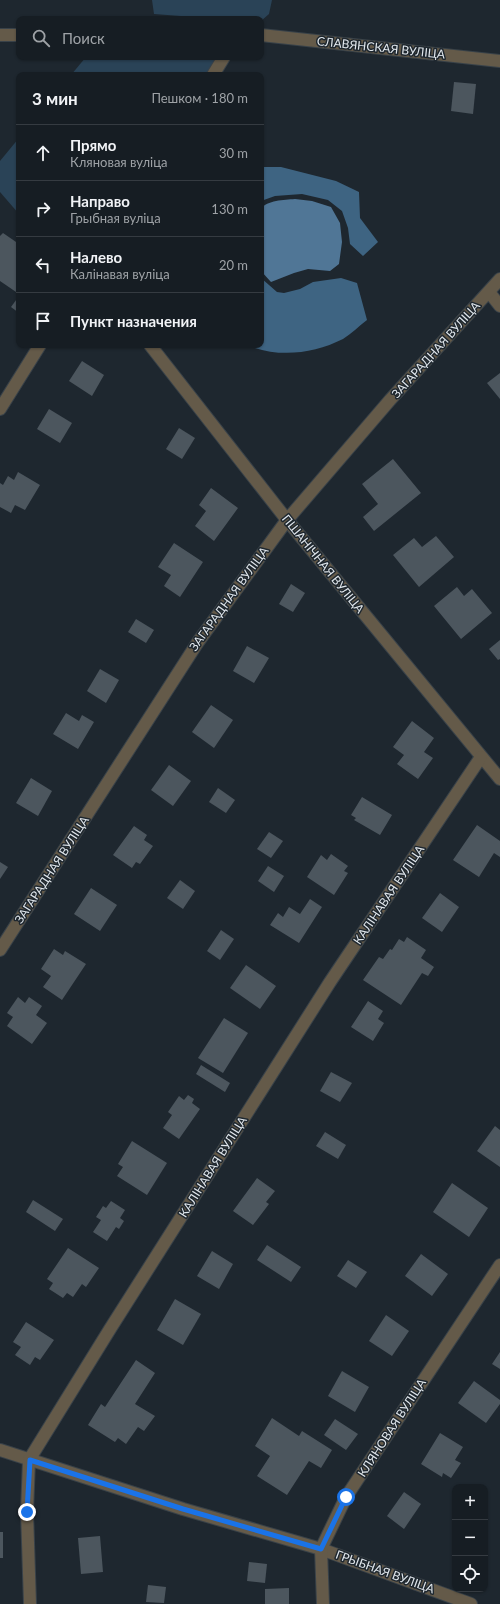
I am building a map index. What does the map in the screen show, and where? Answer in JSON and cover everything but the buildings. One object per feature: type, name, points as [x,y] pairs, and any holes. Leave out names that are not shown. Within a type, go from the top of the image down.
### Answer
[{"type":"street","points":[[0,35],[16,35]]},
{"type":"street","name":"СЛАВЯНСКАЯ ВУЛІЦА","points":[[264,35],[500,61]]},
{"type":"street","points":[[215,72],[222,60]]},
{"type":"street","name":"ЗАГАРАДНАЯ ВУЛІЦА","points":[[0,950],[198,642],[287,520],[390,400],[500,279]]},
{"type":"street","points":[[488,292],[500,306]]},
{"type":"street","points":[[0,409],[38,348]]},
{"type":"street","name":"ПШАНІЧНАЯ ВУЛІЦА","points":[[152,348],[287,520],[500,779]]},
{"type":"street","name":"КАЛІНАВАЯ ВУЛІЦА","points":[[30,1604],[27,1512],[30,1460],[114,1322],[330,982],[481,757]]},
{"type":"street","name":"КЛЯНОВАЯ ВУЛІЦА","points":[[323,1604],[321,1549],[346,1497],[500,1265]]},
{"type":"street","name":"ГРЫБНАЯ ВУЛІЦА","points":[[0,1450],[183,1509],[321,1549],[471,1604]]},
{"type":"shaded area","points":[[152,0],[272,0],[269,14],[264,18],[264,16],[180,16],[154,14]]},
{"type":"shaded area","points":[[84,60],[216,60],[208,72],[74,72]]},
{"type":"shaded area","points":[[16,142],[16,211],[0,192],[0,161]]},
{"type":"shaded area","points":[[264,167],[281,167],[336,181],[359,192],[360,218],[378,242],[363,256],[350,244],[348,228],[342,211],[328,200],[302,194],[275,196],[264,200]]},
{"type":"shaded area","points":[[295,199],[312,201],[331,207],[340,223],[342,242],[339,264],[330,271],[308,269],[271,282],[264,274],[264,206],[271,202]]},
{"type":"shaded area","points":[[341,278],[357,283],[367,320],[349,335],[332,344],[308,351],[283,353],[256,348],[264,348],[264,281],[277,292],[284,293],[300,289],[313,282]]},
{"type":"route","points":[[27,1512],[30,1460],[183,1509],[321,1549],[346,1497]]}]
